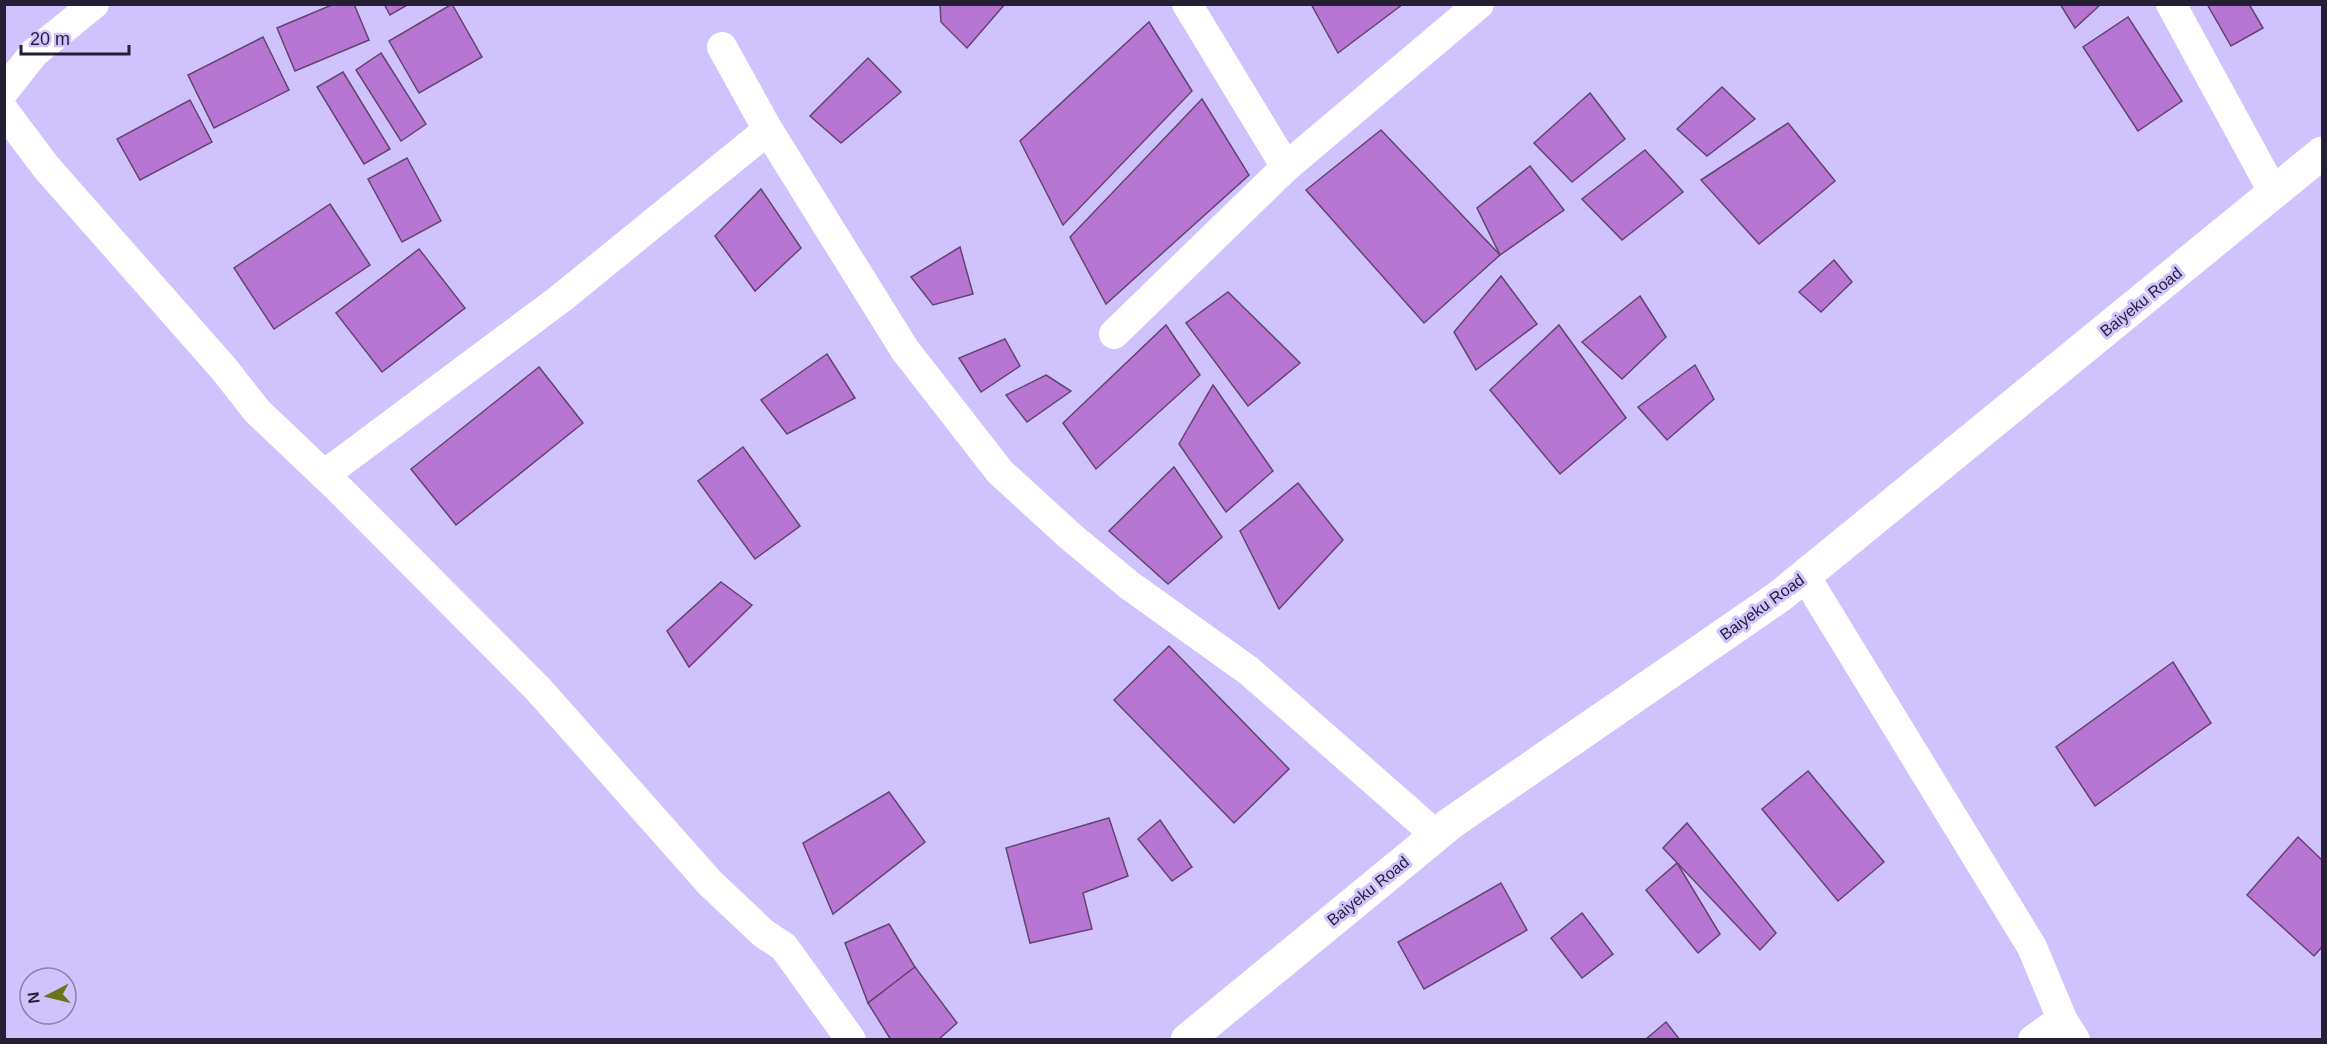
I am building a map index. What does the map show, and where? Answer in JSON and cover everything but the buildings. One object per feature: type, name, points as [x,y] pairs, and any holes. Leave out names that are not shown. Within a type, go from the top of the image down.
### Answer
[{"type":"main road","name":"Baiyeku Road","points":[[1187,1040],[1436,835],[1780,596],[2322,153]]},
{"type":"street","points":[[4,91],[34,53],[94,4]]},
{"type":"street","points":[[1187,4],[1286,167]]},
{"type":"street","points":[[1114,334],[1286,167],[1479,4]]},
{"type":"street","points":[[2171,4],[2274,193]]},
{"type":"street","points":[[722,47],[768,130],[905,350],[1000,472],[1070,536],[1130,585],[1249,671],[1436,835]]},
{"type":"street","points":[[4,111],[46,167],[258,411],[539,690],[710,883],[763,933],[784,947],[852,1040]]},
{"type":"street","points":[[324,475],[560,299],[768,130]]},
{"type":"street","points":[[1805,576],[2032,947],[2068,1029],[2033,1040]]}]
